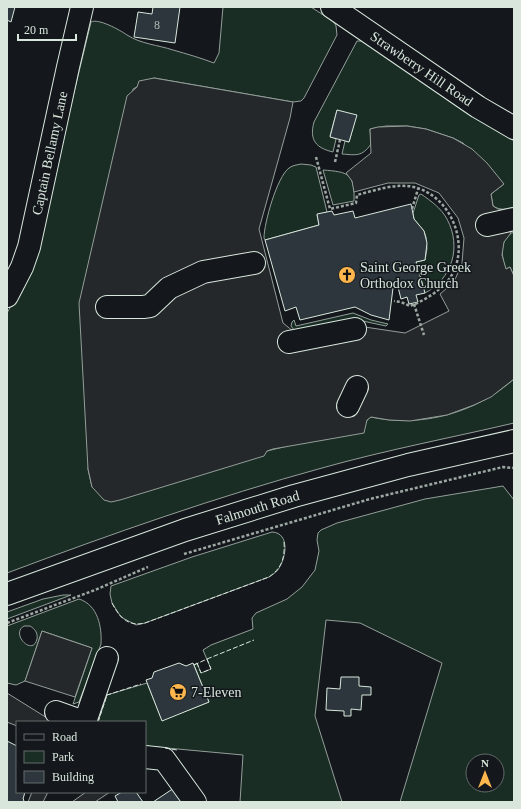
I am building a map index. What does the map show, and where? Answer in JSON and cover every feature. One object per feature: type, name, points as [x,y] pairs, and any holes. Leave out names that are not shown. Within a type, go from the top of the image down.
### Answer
[{"type":"main road","name":"Captain Bellamy Lane","points":[[7,296],[22,267],[29,247],[82,7]]},
{"type":"main road","name":"Strawberry Hill Road","points":[[332,7],[478,107],[514,128]]},
{"type":"main road","points":[[487,225],[514,219]]},
{"type":"main road","points":[[107,307],[150,306],[169,288],[203,272],[254,263]]},
{"type":"main road","points":[[289,342],[355,329]]},
{"type":"main road","name":"Falmouth Road","points":[[7,594],[185,530],[294,496],[408,465],[514,441]]},
{"type":"main road","points":[[84,721],[107,658]]},
{"type":"main road","points":[[56,712],[81,721]]},
{"type":"main road","points":[[146,757],[164,759],[195,802]]},
{"type":"path","points":[[335,162],[340,140]]},
{"type":"path","points":[[316,157],[330,209],[356,203],[358,194],[389,187],[406,186],[418,188],[435,197],[448,211],[456,226],[458,249],[456,263],[449,278],[433,294],[410,306],[394,301]]},
{"type":"path","points":[[412,209],[418,188]]},
{"type":"path","points":[[414,304],[424,335]]},
{"type":"path","points":[[181,555],[400,491],[503,467],[514,468]]},
{"type":"path","points":[[7,623],[95,590],[153,565]]},
{"type":"green space","points":[[223,7],[311,7],[334,22],[337,35],[301,101],[293,102],[154,78],[133,89],[88,469],[92,487],[267,451],[364,427],[367,420],[371,417],[390,420],[409,420],[428,419],[447,415],[483,401],[514,379],[514,423],[370,455],[282,479],[85,544],[7,573],[7,313],[31,271],[91,22],[94,21],[104,23],[132,38],[214,63],[219,53]]},
{"type":"green space","points":[[357,41],[364,41],[465,112],[514,141],[514,207],[501,209],[493,206],[491,194],[504,184],[463,143],[426,129],[407,126],[386,126],[370,129],[371,144],[365,151],[355,155],[342,154],[345,141],[349,142],[356,116],[337,110],[330,136],[336,139],[333,152],[322,148],[315,142],[312,134],[314,122]]},
{"type":"green space","points":[[301,164],[316,167],[327,212],[317,215],[319,225],[265,240],[265,231],[269,212],[280,181],[284,173],[289,168]]},
{"type":"green space","points":[[323,170],[344,173],[351,179],[354,192],[354,201],[333,205]]},
{"type":"green space","points":[[421,194],[436,205],[445,215],[454,240],[454,251],[448,271],[434,287],[425,293],[416,262],[425,260],[427,249],[426,237],[424,231],[414,219],[413,213],[419,195]]},
{"type":"green space","points":[[514,232],[514,276],[510,267],[506,269],[502,248],[509,235]]},
{"type":"green space","points":[[353,313],[371,320],[388,324],[386,326],[358,320],[294,330],[291,326],[294,320],[296,326]]},
{"type":"green space","points":[[503,486],[514,500],[514,802],[400,802],[442,663],[360,623],[326,620],[315,716],[342,802],[240,802],[243,755],[146,746],[146,721],[98,721],[107,695],[147,683],[162,720],[209,702],[194,665],[197,663],[201,673],[211,669],[203,650],[211,645],[253,629],[252,618],[256,613],[287,599],[302,587],[315,570],[319,551],[317,540],[318,533],[321,530],[337,523],[425,499]]},
{"type":"green space","points":[[272,532],[282,537],[285,548],[283,560],[280,566],[277,571],[269,577],[136,625],[121,617],[112,603],[110,594],[111,586],[192,557]]},
{"type":"green space","points":[[71,595],[7,619],[7,612],[43,599]]},
{"type":"green space","points":[[79,599],[91,606],[98,617],[101,631],[101,644],[79,702],[73,704],[92,648],[42,631],[25,681],[16,685],[7,683],[7,626]],"holes":[[[24,626],[30,626],[36,631],[37,635],[35,644],[31,646],[24,642],[20,634],[20,630]]]},
{"type":"shaded area","points":[[154,78],[293,102],[290,118],[259,229],[283,323],[298,335],[358,326],[405,333],[449,311],[440,294],[454,282],[462,263],[464,238],[458,218],[439,193],[415,183],[388,183],[354,192],[352,181],[346,173],[371,153],[370,129],[378,127],[407,126],[426,129],[453,138],[472,149],[487,163],[504,184],[491,194],[493,206],[503,210],[511,233],[504,242],[502,255],[506,269],[510,267],[514,276],[514,379],[491,397],[447,415],[410,421],[371,417],[367,420],[364,433],[273,449],[267,451],[264,456],[120,500],[111,502],[104,500],[92,487],[88,469],[79,303],[127,96],[137,87],[139,81]]},
{"type":"shaded area","points":[[42,631],[92,648],[75,697],[25,681]]},
{"type":"shaded area","points":[[7,693],[52,721],[16,721],[16,726],[7,722]]},
{"type":"shaded area","points":[[32,793],[48,793],[43,802],[28,802]]},
{"type":"shaded area","points":[[85,793],[108,793],[95,802],[72,802]]},
{"type":"building","points":[[7,7],[15,7],[11,22],[7,20]]},
{"type":"building","points":[[153,7],[180,7],[175,43],[134,37],[138,12],[152,14]]},
{"type":"building","points":[[337,110],[357,115],[349,142],[330,137]]},
{"type":"building","name":"Saint George Greek Orthodox Church","points":[[411,204],[414,219],[424,231],[427,243],[425,260],[416,262],[425,293],[416,295],[418,302],[409,304],[407,297],[401,299],[398,287],[393,288],[389,320],[371,315],[355,307],[300,320],[296,307],[285,311],[265,240],[319,225],[317,214],[332,211],[334,215],[353,211],[355,218]]},
{"type":"building","name":"7-Eleven","points":[[179,663],[186,666],[193,663],[209,702],[162,721],[146,680],[152,678],[154,672]]},
{"type":"building","points":[[341,677],[359,677],[359,686],[371,687],[371,695],[362,695],[361,710],[351,709],[351,716],[344,716],[344,711],[326,710],[327,688],[340,689]]},
{"type":"building","points":[[7,741],[16,746],[16,793],[25,793],[23,802],[7,802]]},
{"type":"building","points":[[174,788],[184,802],[153,802]]},
{"type":"building","points":[[120,793],[137,793],[143,802],[118,802],[115,796]]},
{"type":"fence","points":[[112,603],[121,617],[125,620],[134,624],[145,623],[269,577],[274,573],[282,561],[284,541]]},
{"type":"fence","points":[[207,659],[254,640]]},
{"type":"fence","points":[[194,665],[207,659],[211,669],[201,673],[197,663]]},
{"type":"fence","points":[[98,721],[107,695],[141,684]]},
{"type":"fence","points":[[165,748],[177,750]]},
{"type":"place","name":"Saint George Greek Orthodox Church","points":[[347,275]]},
{"type":"place","name":"7-Eleven","points":[[178,692]]}]
